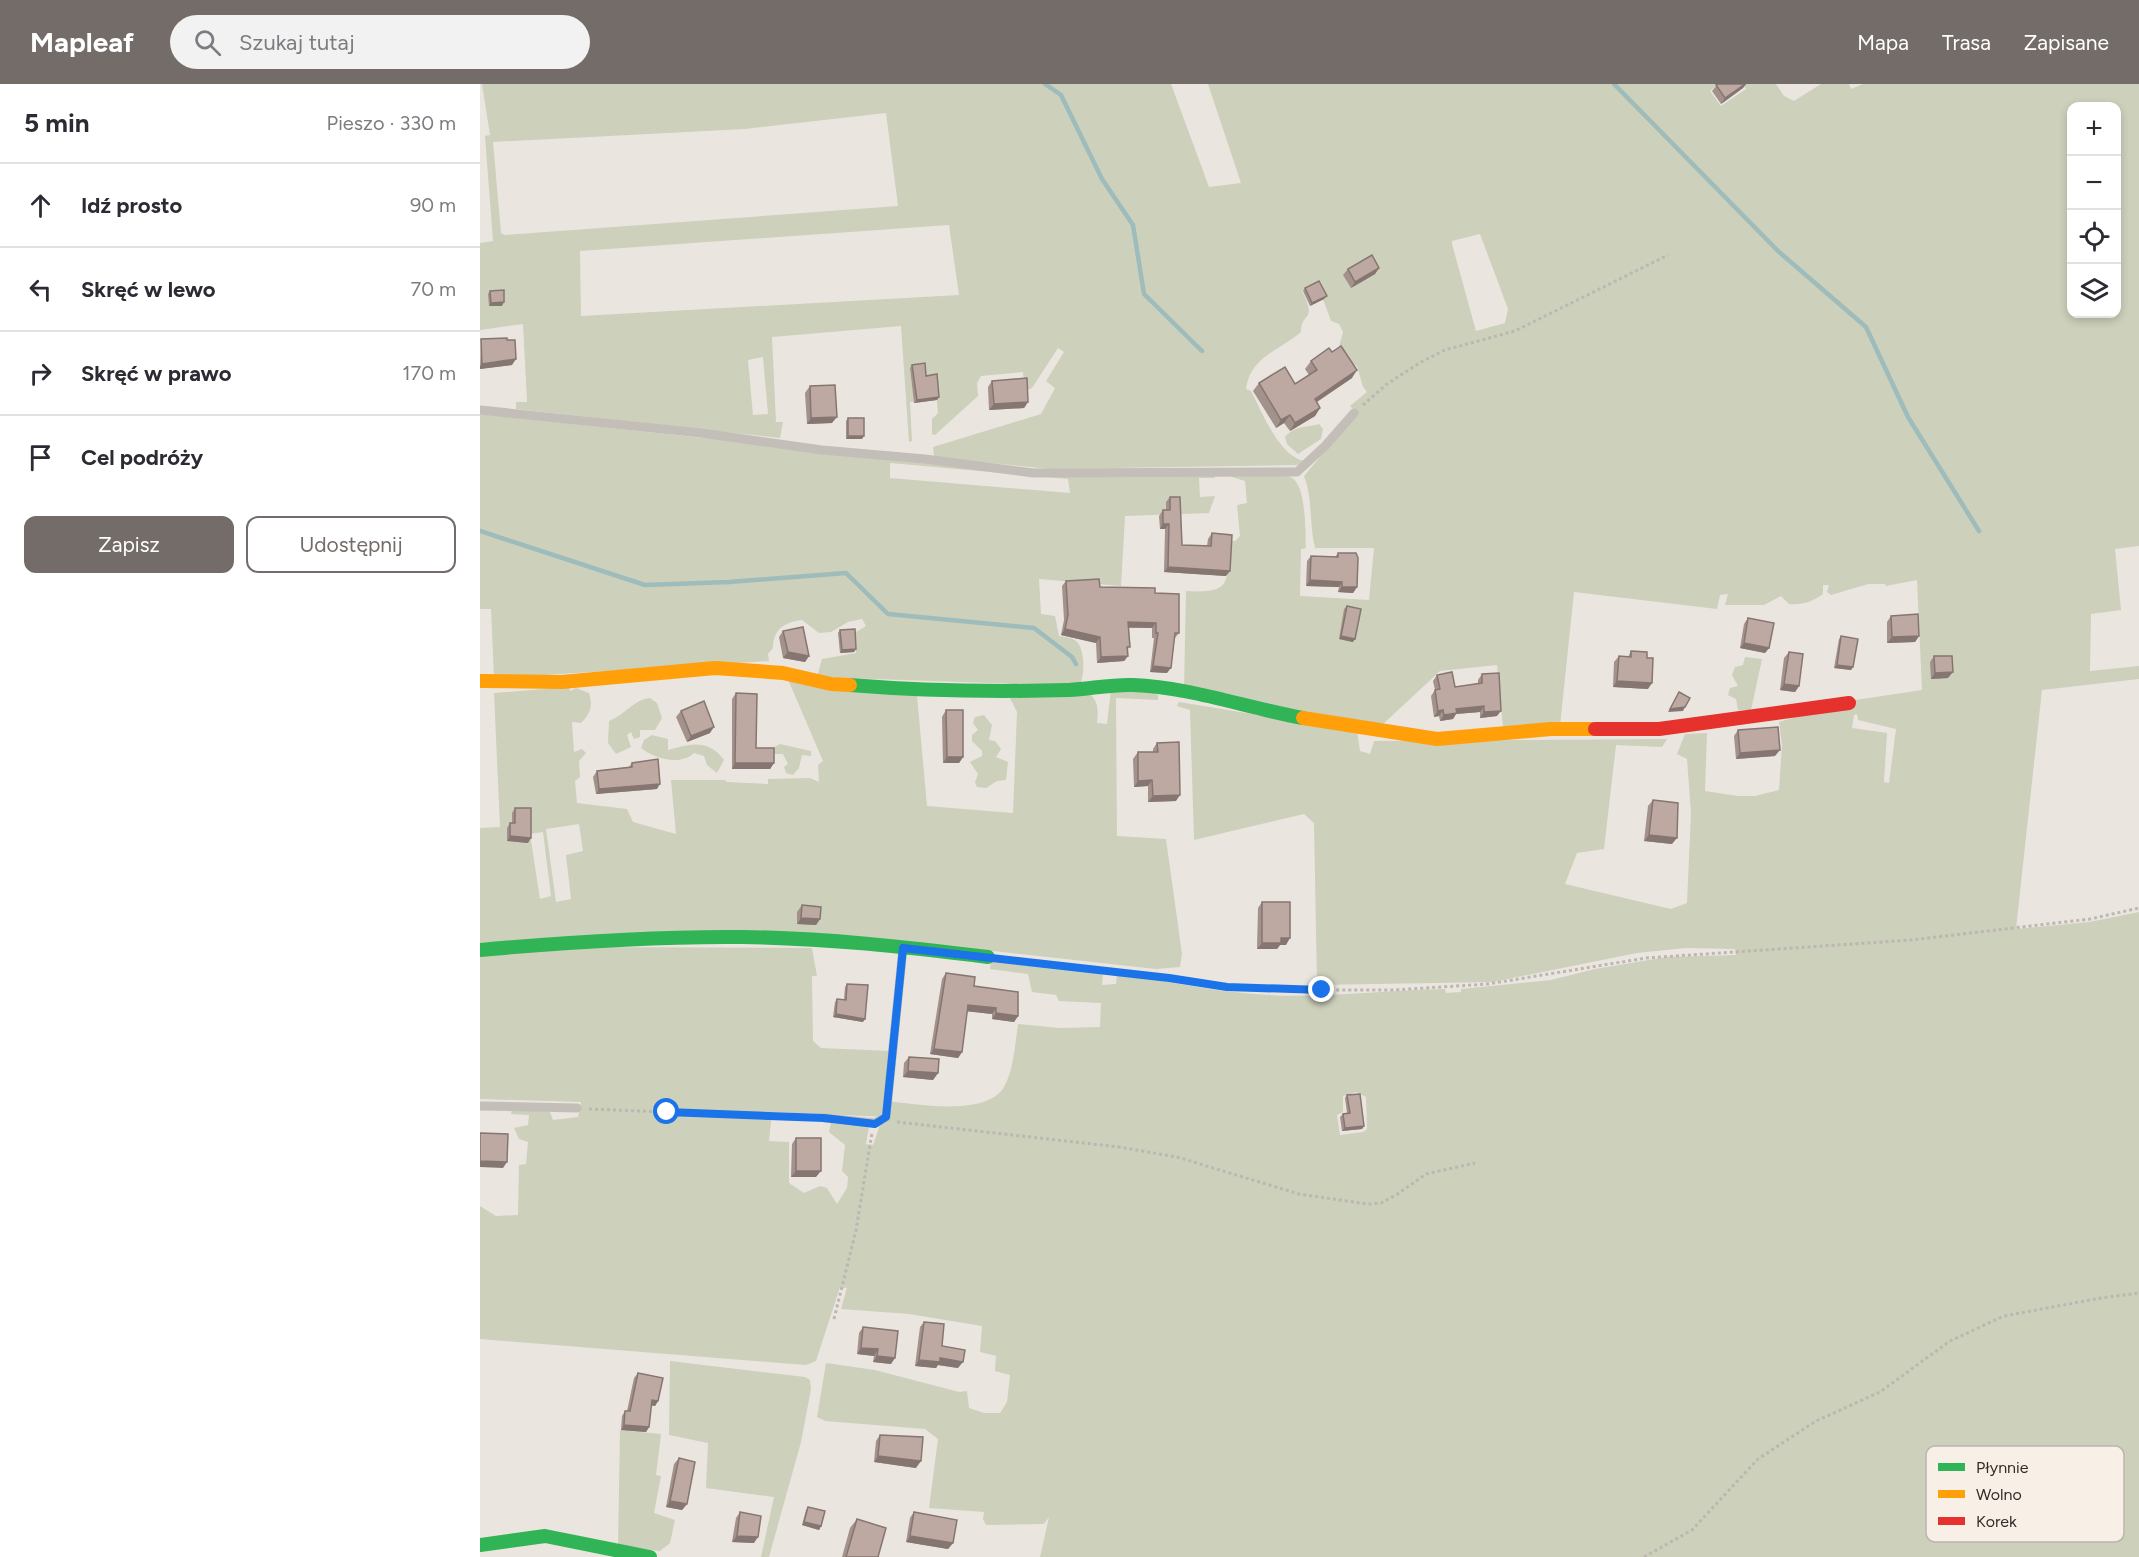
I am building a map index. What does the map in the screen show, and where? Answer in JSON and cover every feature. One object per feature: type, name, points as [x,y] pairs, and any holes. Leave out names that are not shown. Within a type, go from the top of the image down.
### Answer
[{"type":"street","points":[[480,681],[588,682],[756,670],[799,674],[831,684],[931,693],[992,694],[1131,684],[1165,688],[1256,710],[1437,739],[1551,729],[1659,729],[1849,703]]},
{"type":"street","points":[[480,950],[665,938],[745,937],[903,948],[988,957]]},
{"type":"street","points":[[480,1545],[545,1536],[650,1557]]},
{"type":"lane","points":[[480,410],[701,433],[822,450],[926,459],[1032,473],[1297,472],[1325,446],[1354,413]]},
{"type":"lane","points":[[824,1118],[878,1122],[886,1117],[903,948]]},
{"type":"lane","points":[[480,1106],[577,1108]]},
{"type":"path","points":[[1354,413],[1388,384],[1444,350],[1515,331],[1668,255]]},
{"type":"path","points":[[988,957],[1227,987],[1394,990],[1488,984],[1646,958],[1911,940],[2090,919],[2139,908]]},
{"type":"path","points":[[577,1108],[824,1118]]},
{"type":"path","points":[[834,1319],[856,1230],[878,1122],[1119,1147],[1177,1156],[1299,1194],[1368,1204],[1388,1199],[1426,1174],[1475,1163]]},
{"type":"path","points":[[1644,1557],[1692,1530],[1758,1459],[1816,1421],[1880,1392],[1950,1341],[2004,1316],[2139,1293]]},
{"type":"green space","points":[[482,84],[1171,84],[1209,187],[1241,183],[1208,84],[1719,84],[1710,91],[1721,106],[1746,89],[1743,84],[1776,84],[1784,96],[1794,101],[1821,84],[1849,84],[1851,89],[1863,84],[2139,84],[2139,546],[2115,549],[2121,610],[2091,614],[2090,671],[2139,666],[2139,679],[2042,690],[2016,929],[2089,922],[2139,912],[2139,1557],[1040,1557],[1049,1517],[1044,1524],[986,1525],[983,1519],[984,1512],[929,1508],[938,1439],[925,1429],[825,1421],[817,1417],[826,1363],[875,1370],[959,1392],[967,1391],[969,1408],[984,1413],[1000,1413],[1007,1402],[1010,1375],[995,1371],[996,1356],[980,1352],[982,1326],[909,1314],[841,1309],[847,1288],[840,1287],[816,1361],[806,1365],[480,1339],[480,1206],[496,1216],[518,1215],[519,1165],[526,1164],[528,1142],[519,1139],[514,1128],[528,1125],[529,1115],[511,1114],[512,1109],[550,1112],[553,1120],[578,1117],[581,1102],[480,1099],[480,954],[570,947],[812,948],[817,976],[812,976],[813,1041],[821,1048],[890,1051],[886,1101],[932,1106],[967,1105],[995,1096],[1004,1087],[1012,1064],[1018,1024],[1060,1028],[1100,1027],[1101,1003],[1059,1001],[1056,995],[1032,992],[1028,974],[990,969],[991,962],[1103,973],[1102,985],[1116,984],[1117,974],[1248,994],[1311,995],[1445,989],[1446,993],[1461,992],[1461,989],[1551,980],[1595,969],[1667,957],[1736,955],[1735,949],[1686,948],[1637,953],[1493,982],[1317,985],[1314,823],[1304,814],[1194,840],[1190,710],[1177,706],[1179,702],[1357,731],[1360,751],[1370,754],[1374,741],[1667,739],[1662,747],[1616,745],[1604,849],[1577,853],[1565,884],[1671,909],[1687,903],[1691,813],[1687,759],[1677,754],[1685,734],[1707,733],[1705,791],[1755,796],[1779,790],[1782,745],[1779,722],[1849,701],[1922,690],[1917,580],[1886,586],[1885,584],[1868,584],[1831,595],[1827,592],[1829,585],[1823,585],[1823,594],[1811,601],[1799,604],[1789,604],[1781,596],[1764,605],[1725,605],[1728,594],[1720,595],[1717,609],[1574,592],[1560,726],[1503,727],[1497,665],[1440,671],[1382,725],[1184,689],[1186,591],[1212,590],[1220,587],[1227,576],[1229,541],[1235,541],[1240,536],[1237,505],[1247,503],[1245,481],[1232,477],[1232,474],[1290,477],[1300,488],[1304,509],[1306,548],[1301,549],[1300,596],[1369,600],[1374,548],[1315,548],[1313,539],[1309,494],[1304,476],[1357,413],[1350,406],[1367,392],[1363,387],[1357,366],[1337,354],[1343,332],[1339,324],[1331,321],[1317,283],[1302,291],[1309,312],[1303,321],[1301,332],[1260,361],[1249,378],[1246,389],[1251,391],[1280,444],[1297,458],[1306,461],[1297,465],[1049,469],[934,457],[933,447],[1041,414],[1055,388],[1046,381],[1064,352],[1058,348],[1032,388],[1025,391],[1023,372],[981,376],[977,383],[978,396],[935,435],[932,434],[932,419],[938,413],[935,377],[924,378],[922,366],[910,368],[914,402],[910,402],[912,441],[909,442],[901,326],[772,337],[776,422],[783,422],[780,438],[516,409],[516,402],[527,402],[523,324],[480,330],[480,243],[493,241],[485,136],[490,135]],"holes":[[[886,113],[898,206],[505,235],[501,233],[493,142],[745,129]],[[949,225],[959,295],[581,316],[580,251]],[[1480,234],[1508,309],[1505,323],[1476,331],[1452,241]],[[763,357],[768,414],[753,415],[748,360]],[[1857,714],[1858,720],[1896,729],[1889,783],[1884,782],[1887,733],[1852,728],[1854,715]],[[1356,1092],[1366,1097],[1367,1129],[1363,1132],[1340,1135],[1337,1115],[1343,1112],[1343,1096]],[[772,1112],[888,1117],[880,1125],[873,1145],[866,1144],[869,1126],[831,1123],[829,1132],[845,1145],[842,1171],[848,1177],[847,1188],[837,1204],[827,1188],[820,1186],[804,1193],[789,1183],[789,1142],[769,1141]]]},
{"type":"green space","points":[[480,414],[1055,476],[1214,475],[1215,478],[1199,478],[1200,497],[1215,496],[1209,513],[1125,516],[1121,586],[1039,579],[1041,614],[1055,616],[1059,636],[1075,640],[1080,647],[1083,665],[1079,686],[817,677],[822,659],[856,653],[856,632],[866,626],[862,619],[848,622],[831,632],[819,633],[802,620],[785,625],[775,636],[773,648],[768,654],[769,661],[494,678],[491,609],[480,609]],"holes":[[[890,463],[1068,479],[1070,493],[890,478]]]},
{"type":"green space","points":[[1319,424],[1323,429],[1321,439],[1298,454],[1287,444],[1285,437],[1293,430]]},
{"type":"green space","points":[[1745,657],[1762,659],[1751,710],[1738,710],[1736,699],[1728,695],[1730,688],[1738,686],[1732,675],[1735,667],[1743,665]]},
{"type":"green space","points":[[787,677],[828,686],[917,695],[927,806],[1013,813],[1017,712],[1009,696],[1089,693],[1097,706],[1097,723],[1107,724],[1111,690],[1149,691],[1158,695],[1158,700],[1116,698],[1117,836],[1166,839],[1182,954],[1180,967],[1156,969],[975,949],[972,952],[771,935],[620,936],[480,946],[480,828],[500,827],[494,693],[569,687],[570,691],[576,688],[589,693],[591,706],[587,716],[581,723],[572,722],[574,752],[582,749],[586,753],[579,761],[580,777],[575,781],[577,803],[627,809],[633,822],[676,834],[671,780],[725,780],[727,782],[768,784],[768,779],[810,778],[819,782],[818,765],[823,761]],"holes":[[[579,824],[583,851],[566,855],[571,899],[556,902],[546,829]],[[543,832],[551,896],[540,899],[530,834]]]},
{"type":"green space","points":[[650,698],[657,703],[662,718],[655,730],[640,730],[640,737],[634,739],[631,732],[627,735],[631,747],[616,754],[608,743],[609,721],[644,699]]},
{"type":"green space","points":[[984,715],[992,725],[989,740],[995,741],[1001,749],[996,757],[1008,762],[1006,780],[997,781],[986,788],[977,787],[975,782],[978,774],[970,762],[982,756],[982,751],[972,741],[972,735],[978,730],[973,723],[975,717]]},
{"type":"green space","points":[[652,735],[668,739],[668,750],[699,744],[712,749],[724,760],[717,773],[707,765],[704,756],[694,753],[682,759],[660,758],[641,748],[644,740]]},
{"type":"green space","points":[[780,744],[811,751],[811,756],[802,755],[799,768],[793,775],[786,773],[784,767],[788,764],[783,754],[775,754],[771,749]]},
{"type":"green space","points":[[670,1361],[805,1377],[810,1380],[811,1389],[801,1442],[769,1557],[761,1557],[774,1497],[706,1488],[708,1443],[669,1435]]},
{"type":"green space","points":[[620,1430],[661,1434],[656,1475],[661,1476],[654,1513],[675,1520],[670,1543],[660,1551],[618,1546]]},
{"type":"building","points":[[1745,84],[1725,98],[1716,85]]},
{"type":"building","points":[[1372,255],[1379,268],[1355,282],[1348,269]]},
{"type":"building","points":[[1319,281],[1327,296],[1312,303],[1305,288]]},
{"type":"building","points":[[504,290],[504,302],[491,303],[490,291]]},
{"type":"building","points":[[507,338],[507,340],[515,340],[516,359],[482,364],[481,339]]},
{"type":"building","points":[[1341,346],[1357,370],[1315,399],[1320,408],[1295,423],[1290,415],[1281,420],[1259,383],[1285,367],[1295,384],[1317,370],[1311,361],[1329,348],[1332,352]]},
{"type":"building","points":[[925,363],[926,376],[937,374],[939,397],[917,400],[912,365]]},
{"type":"building","points":[[1027,378],[1028,402],[994,404],[992,381]]},
{"type":"building","points":[[835,385],[837,417],[811,418],[810,386]]},
{"type":"building","points":[[848,418],[864,418],[864,436],[848,436]]},
{"type":"building","points":[[1170,497],[1180,497],[1182,545],[1211,546],[1212,533],[1232,535],[1230,571],[1168,567],[1169,524],[1163,524],[1163,510],[1170,510]]},
{"type":"building","points":[[1338,553],[1356,553],[1358,558],[1357,587],[1342,587],[1342,582],[1310,580],[1311,556],[1338,557]]},
{"type":"building","points":[[1099,579],[1100,587],[1155,588],[1155,593],[1179,594],[1179,633],[1175,633],[1171,668],[1153,666],[1158,633],[1156,633],[1156,623],[1128,622],[1130,647],[1127,647],[1128,656],[1101,657],[1100,637],[1065,629],[1068,615],[1066,581]]},
{"type":"building","points":[[1347,606],[1361,609],[1355,639],[1341,636]]},
{"type":"building","points":[[1918,614],[1919,636],[1892,637],[1891,616]]},
{"type":"building","points":[[1748,618],[1774,623],[1769,648],[1744,643]]},
{"type":"building","points":[[803,627],[809,656],[788,652],[783,631]]},
{"type":"building","points":[[855,629],[856,649],[842,650],[840,630]]},
{"type":"building","points":[[1841,636],[1858,639],[1853,667],[1837,665]]},
{"type":"building","points":[[1631,651],[1647,652],[1647,658],[1653,658],[1652,683],[1617,681],[1619,656],[1631,657]]},
{"type":"building","points":[[1789,652],[1803,654],[1799,686],[1784,684]]},
{"type":"building","points":[[1934,656],[1952,656],[1953,672],[1935,673]]},
{"type":"building","points":[[1452,672],[1455,687],[1482,683],[1482,674],[1499,673],[1501,711],[1484,712],[1484,706],[1456,709],[1457,713],[1444,715],[1443,710],[1438,711],[1435,690],[1440,689],[1437,675]]},
{"type":"building","points":[[1679,692],[1690,698],[1685,707],[1670,709]]},
{"type":"building","points":[[736,693],[757,694],[756,748],[774,748],[774,763],[735,763]]},
{"type":"building","points":[[704,701],[714,727],[691,736],[681,711]]},
{"type":"building","points":[[946,710],[963,710],[963,757],[947,757]]},
{"type":"building","points":[[1778,727],[1780,750],[1740,753],[1738,730]]},
{"type":"building","points":[[1179,742],[1180,795],[1153,796],[1152,780],[1138,781],[1138,752],[1158,752],[1157,743]]},
{"type":"building","points":[[658,759],[660,784],[599,789],[597,771],[632,767],[632,763]]},
{"type":"building","points":[[1653,800],[1678,803],[1677,838],[1649,835]]},
{"type":"building","points":[[515,808],[531,808],[531,838],[510,836],[510,823],[515,823]]},
{"type":"building","points":[[1262,902],[1290,902],[1290,938],[1281,938],[1281,943],[1262,943]]},
{"type":"building","points":[[802,905],[821,907],[820,919],[801,918]]},
{"type":"building","points":[[946,973],[975,977],[974,986],[1018,992],[1018,1016],[996,1013],[996,1008],[968,1005],[962,1052],[934,1049]]},
{"type":"building","points":[[847,984],[868,985],[865,1019],[836,1014],[837,999],[846,1000]]},
{"type":"building","points":[[909,1057],[939,1059],[938,1073],[908,1071]]},
{"type":"building","points":[[1360,1094],[1364,1126],[1345,1128],[1343,1114],[1350,1113],[1347,1095]]},
{"type":"building","points":[[480,1133],[508,1134],[507,1162],[480,1161]]},
{"type":"building","points":[[796,1138],[821,1138],[821,1171],[796,1171]]},
{"type":"building","points":[[924,1322],[944,1324],[942,1346],[965,1350],[963,1362],[940,1358],[940,1362],[919,1360]]},
{"type":"building","points":[[863,1327],[898,1331],[895,1358],[877,1356],[878,1349],[861,1348]]},
{"type":"building","points":[[638,1373],[663,1378],[658,1401],[652,1400],[649,1427],[624,1425],[625,1411],[630,1411]]},
{"type":"building","points":[[880,1435],[923,1437],[921,1461],[878,1456]]},
{"type":"building","points":[[679,1458],[695,1462],[687,1504],[670,1501]]},
{"type":"building","points":[[808,1507],[825,1511],[821,1526],[804,1522]]},
{"type":"building","points":[[740,1512],[761,1516],[758,1537],[737,1536]]},
{"type":"building","points":[[914,1512],[957,1520],[953,1543],[910,1536]]},
{"type":"building","points":[[857,1519],[886,1528],[878,1557],[846,1557]]},
{"type":"waterway","points":[[1045,84],[1061,95],[1102,179],[1133,225],[1144,294],[1202,351]]},
{"type":"waterway","points":[[1614,84],[1778,251],[1866,327],[1908,417],[1979,531]]},
{"type":"waterway","points":[[480,531],[645,585],[729,582],[846,573],[888,614],[1034,628],[1072,657],[1076,664]]},
{"type":"traffic: fast","points":[[850,685],[932,690],[1014,691],[1133,685],[1197,694],[1303,718]]},
{"type":"traffic: fast","points":[[480,950],[612,940],[743,937],[866,944],[988,957]]},
{"type":"traffic: fast","points":[[480,1545],[545,1536],[650,1557]]},
{"type":"traffic: slow","points":[[480,681],[562,682],[715,668],[783,673],[831,684],[850,685]]},
{"type":"traffic: slow","points":[[1303,718],[1437,739],[1551,729],[1595,729]]},
{"type":"traffic: jam","points":[[1595,729],[1659,729],[1849,703]]},
{"type":"route","points":[[667,1112],[824,1118],[875,1124],[886,1117],[903,948],[1169,978],[1227,987],[1322,990]]}]
